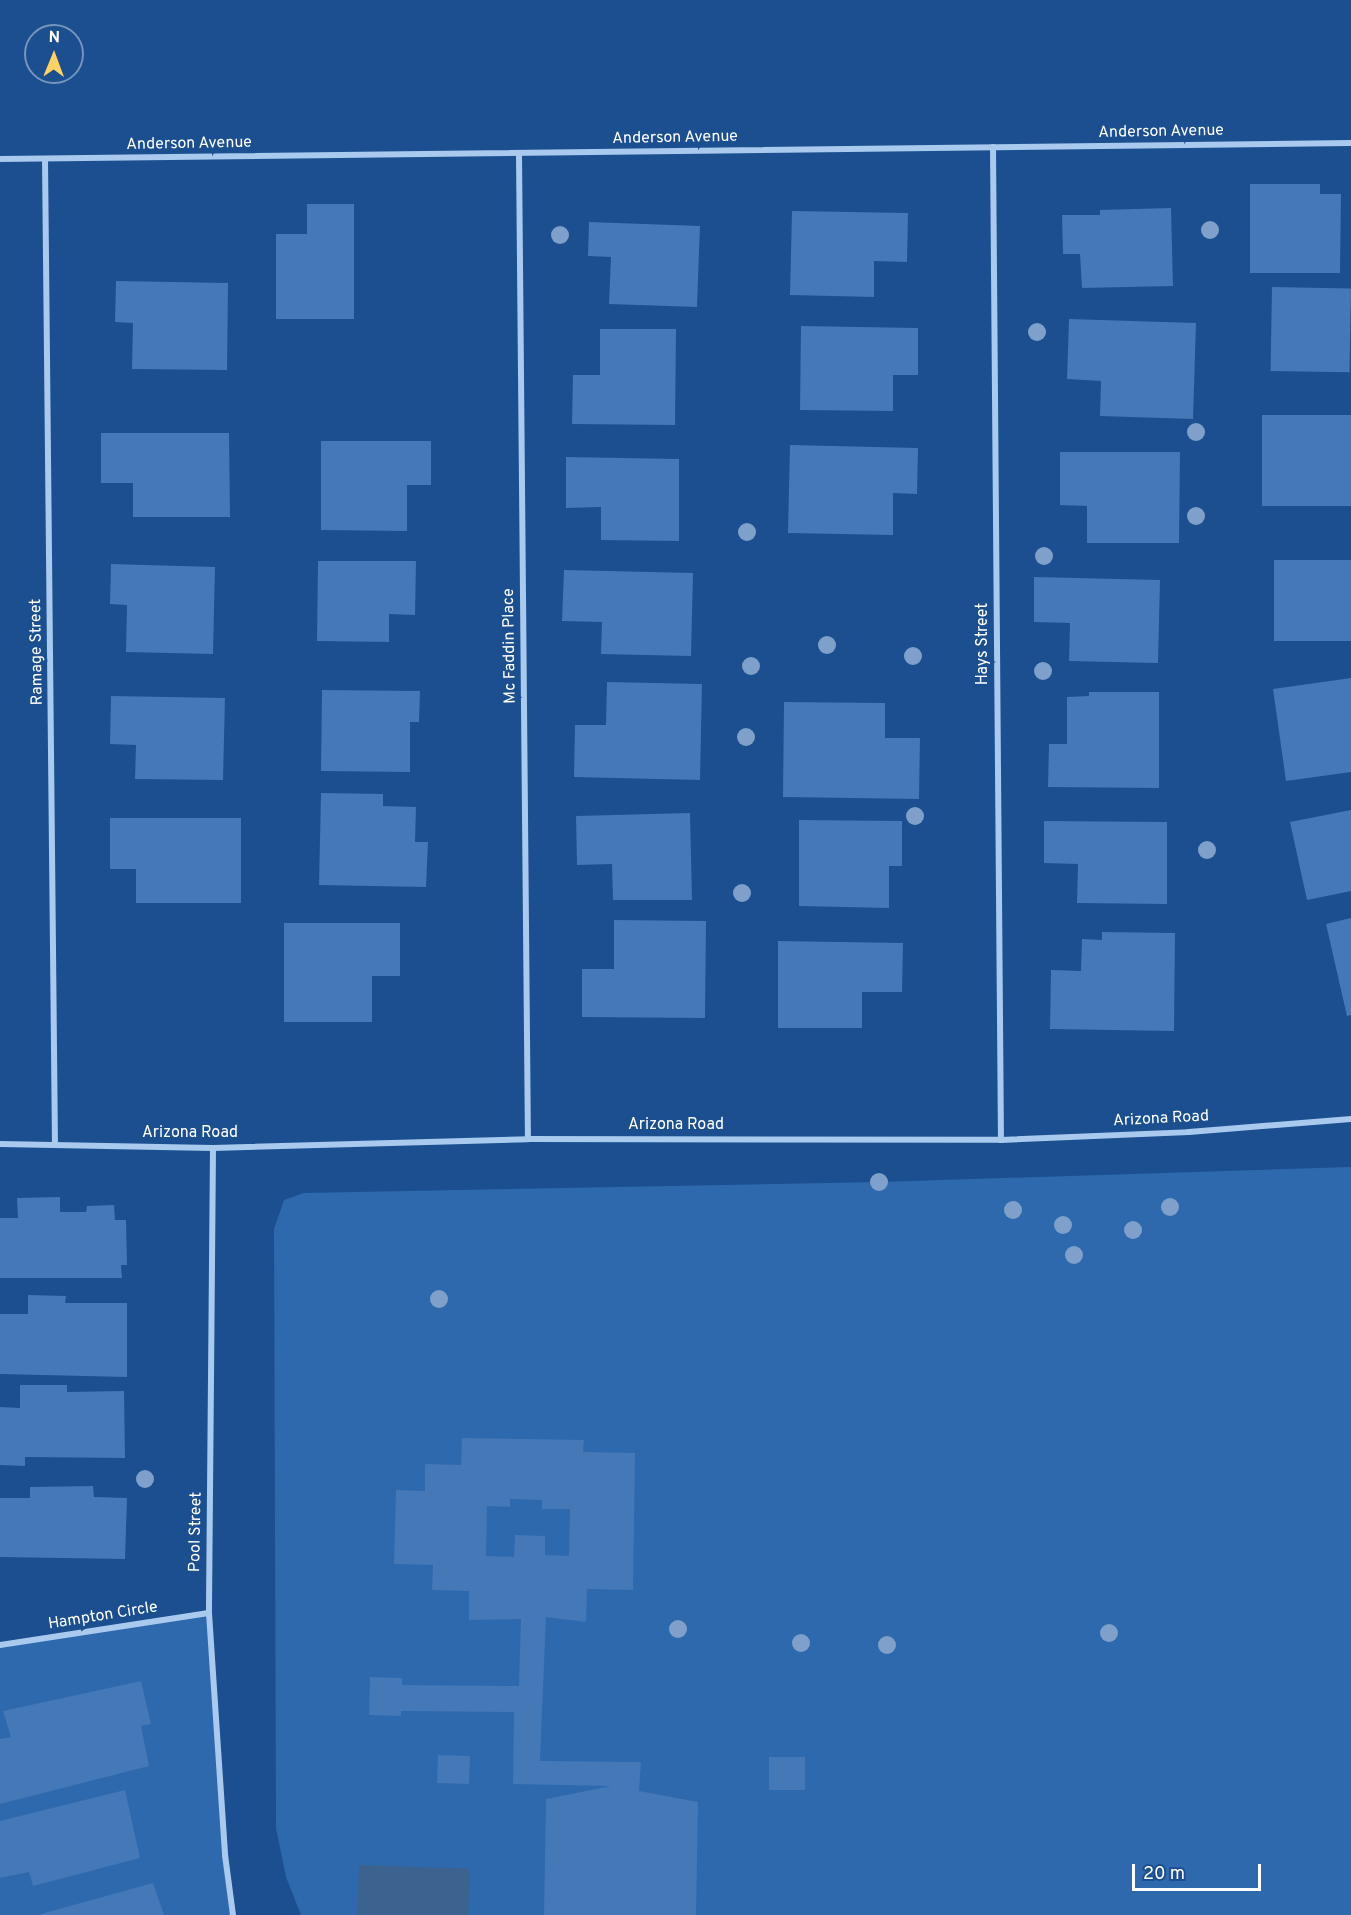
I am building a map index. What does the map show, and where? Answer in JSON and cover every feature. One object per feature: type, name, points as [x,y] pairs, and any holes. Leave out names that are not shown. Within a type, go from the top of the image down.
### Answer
[{"type":"street","name":"Anderson Avenue","points":[[0,159],[1351,143]]},
{"type":"street","name":"Hays Street","points":[[993,147],[1001,1140]]},
{"type":"street","name":"Mc Faddin Place","points":[[519,154],[528,1139]]},
{"type":"street","name":"Ramage Street","points":[[45,159],[55,1145]]},
{"type":"street","name":"Arizona Road","points":[[0,1144],[213,1148],[528,1139],[1001,1140],[1200,1132],[1351,1119]]},
{"type":"street","name":"Pool Street","points":[[213,1148],[209,1613],[225,1855],[233,1915]]},
{"type":"street","name":"Hampton Circle","points":[[0,1645],[209,1613]]},
{"type":"shaded area","points":[[1351,1167],[1351,1915],[301,1915],[286,1877],[276,1828],[274,1229],[284,1200],[304,1193],[879,1182]]},
{"type":"shaded area","points":[[209,1613],[233,1915],[0,1915],[0,1645]]},
{"type":"shaded area","points":[[359,1865],[470,1869],[468,1915],[357,1915]]},
{"type":"building","points":[[1250,184],[1320,184],[1320,194],[1341,194],[1340,273],[1250,273]]},
{"type":"building","points":[[307,204],[354,204],[354,319],[276,319],[276,234],[307,234]]},
{"type":"building","points":[[1171,208],[1173,286],[1082,288],[1080,254],[1063,254],[1062,215],[1100,215],[1100,210]]},
{"type":"building","points":[[792,211],[908,213],[907,262],[874,261],[874,297],[790,295]]},
{"type":"building","points":[[589,222],[700,226],[697,307],[609,304],[611,257],[588,256]]},
{"type":"building","points":[[116,281],[228,283],[227,370],[132,369],[133,323],[115,322]]},
{"type":"building","points":[[1272,287],[1351,288],[1350,372],[1271,371]]},
{"type":"building","points":[[1069,319],[1196,323],[1193,419],[1100,416],[1101,381],[1067,379]]},
{"type":"building","points":[[801,326],[918,328],[918,375],[893,375],[893,411],[800,410]]},
{"type":"building","points":[[600,329],[676,329],[675,425],[572,424],[573,375],[600,375]]},
{"type":"building","points":[[1262,415],[1351,415],[1351,506],[1262,506]]},
{"type":"building","points":[[101,433],[229,433],[230,517],[133,517],[133,483],[101,483]]},
{"type":"building","points":[[321,441],[431,441],[431,485],[407,485],[407,531],[321,530]]},
{"type":"building","points":[[790,445],[918,448],[917,494],[893,493],[893,535],[788,533]]},
{"type":"building","points":[[1060,452],[1180,452],[1179,543],[1087,543],[1087,506],[1060,505]]},
{"type":"building","points":[[566,457],[679,459],[679,541],[601,540],[601,507],[566,508]]},
{"type":"building","points":[[1274,560],[1351,560],[1351,641],[1274,641]]},
{"type":"building","points":[[318,561],[416,561],[415,615],[389,614],[389,642],[317,641]]},
{"type":"building","points":[[111,564],[215,567],[213,654],[126,652],[127,605],[110,604]]},
{"type":"building","points":[[564,570],[693,573],[691,656],[601,654],[602,622],[562,621]]},
{"type":"building","points":[[1034,577],[1160,580],[1158,663],[1069,661],[1070,623],[1034,622]]},
{"type":"building","points":[[1351,678],[1351,772],[1286,781],[1273,689]]},
{"type":"building","points":[[607,682],[702,684],[700,780],[574,777],[575,725],[606,725]]},
{"type":"building","points":[[322,690],[420,691],[419,722],[410,722],[410,772],[321,771]]},
{"type":"building","points":[[1089,692],[1159,692],[1159,788],[1048,787],[1049,744],[1067,744],[1067,697],[1089,696]]},
{"type":"building","points":[[111,696],[225,698],[223,780],[135,779],[136,745],[110,744]]},
{"type":"building","points":[[784,702],[885,703],[885,738],[920,738],[919,799],[783,797]]},
{"type":"building","points":[[321,793],[383,794],[383,806],[416,807],[415,842],[428,842],[426,887],[319,885]]},
{"type":"building","points":[[1351,810],[1351,891],[1307,900],[1290,822]]},
{"type":"building","points":[[690,813],[692,900],[613,900],[612,864],[577,865],[576,816]]},
{"type":"building","points":[[110,818],[241,818],[241,903],[136,903],[136,869],[110,869]]},
{"type":"building","points":[[799,820],[902,821],[902,866],[889,866],[889,908],[799,906]]},
{"type":"building","points":[[1044,821],[1167,822],[1167,904],[1077,903],[1078,864],[1044,863]]},
{"type":"building","points":[[1351,918],[1351,1015],[1347,1016],[1326,924]]},
{"type":"building","points":[[614,920],[706,921],[705,1018],[582,1017],[582,969],[614,969]]},
{"type":"building","points":[[284,923],[400,923],[400,976],[372,976],[372,1022],[284,1022]]},
{"type":"building","points":[[1102,932],[1175,933],[1174,1031],[1050,1029],[1051,970],[1081,971],[1082,939],[1102,940]]},
{"type":"building","points":[[778,941],[903,943],[902,992],[862,992],[862,1028],[778,1028]]},
{"type":"building","points":[[60,1197],[60,1212],[86,1212],[87,1206],[114,1205],[115,1220],[126,1220],[127,1265],[121,1265],[122,1278],[0,1278],[0,1218],[18,1218],[17,1198]]},
{"type":"building","points":[[28,1295],[66,1296],[65,1303],[127,1303],[127,1377],[0,1374],[0,1314],[28,1314]]},
{"type":"building","points":[[20,1385],[67,1385],[67,1392],[124,1391],[125,1458],[25,1457],[25,1466],[0,1465],[0,1407],[20,1408]]},
{"type":"building","points":[[462,1438],[584,1440],[583,1452],[635,1453],[633,1590],[587,1589],[586,1622],[546,1617],[540,1761],[641,1762],[639,1791],[698,1802],[696,1915],[544,1915],[546,1799],[611,1786],[513,1784],[514,1712],[401,1711],[401,1716],[369,1715],[370,1677],[402,1678],[402,1685],[519,1686],[521,1619],[469,1620],[469,1591],[432,1590],[433,1565],[394,1564],[396,1490],[425,1491],[425,1464],[461,1465]],"holes":[[[510,1499],[542,1500],[542,1509],[570,1509],[569,1556],[545,1555],[545,1536],[515,1535],[514,1557],[486,1556],[487,1506],[510,1507]]]},
{"type":"building","points":[[93,1486],[94,1497],[127,1498],[125,1559],[0,1557],[0,1498],[30,1498],[30,1487]]},
{"type":"building","points":[[141,1681],[151,1724],[141,1726],[149,1766],[0,1804],[0,1739],[11,1737],[3,1711]]},
{"type":"building","points":[[438,1755],[470,1756],[469,1784],[437,1783]]},
{"type":"building","points":[[769,1757],[805,1757],[805,1790],[769,1790]]},
{"type":"building","points":[[125,1790],[140,1858],[33,1886],[29,1872],[0,1878],[0,1821]]},
{"type":"building","points":[[153,1883],[164,1915],[41,1915],[41,1914]]}]
